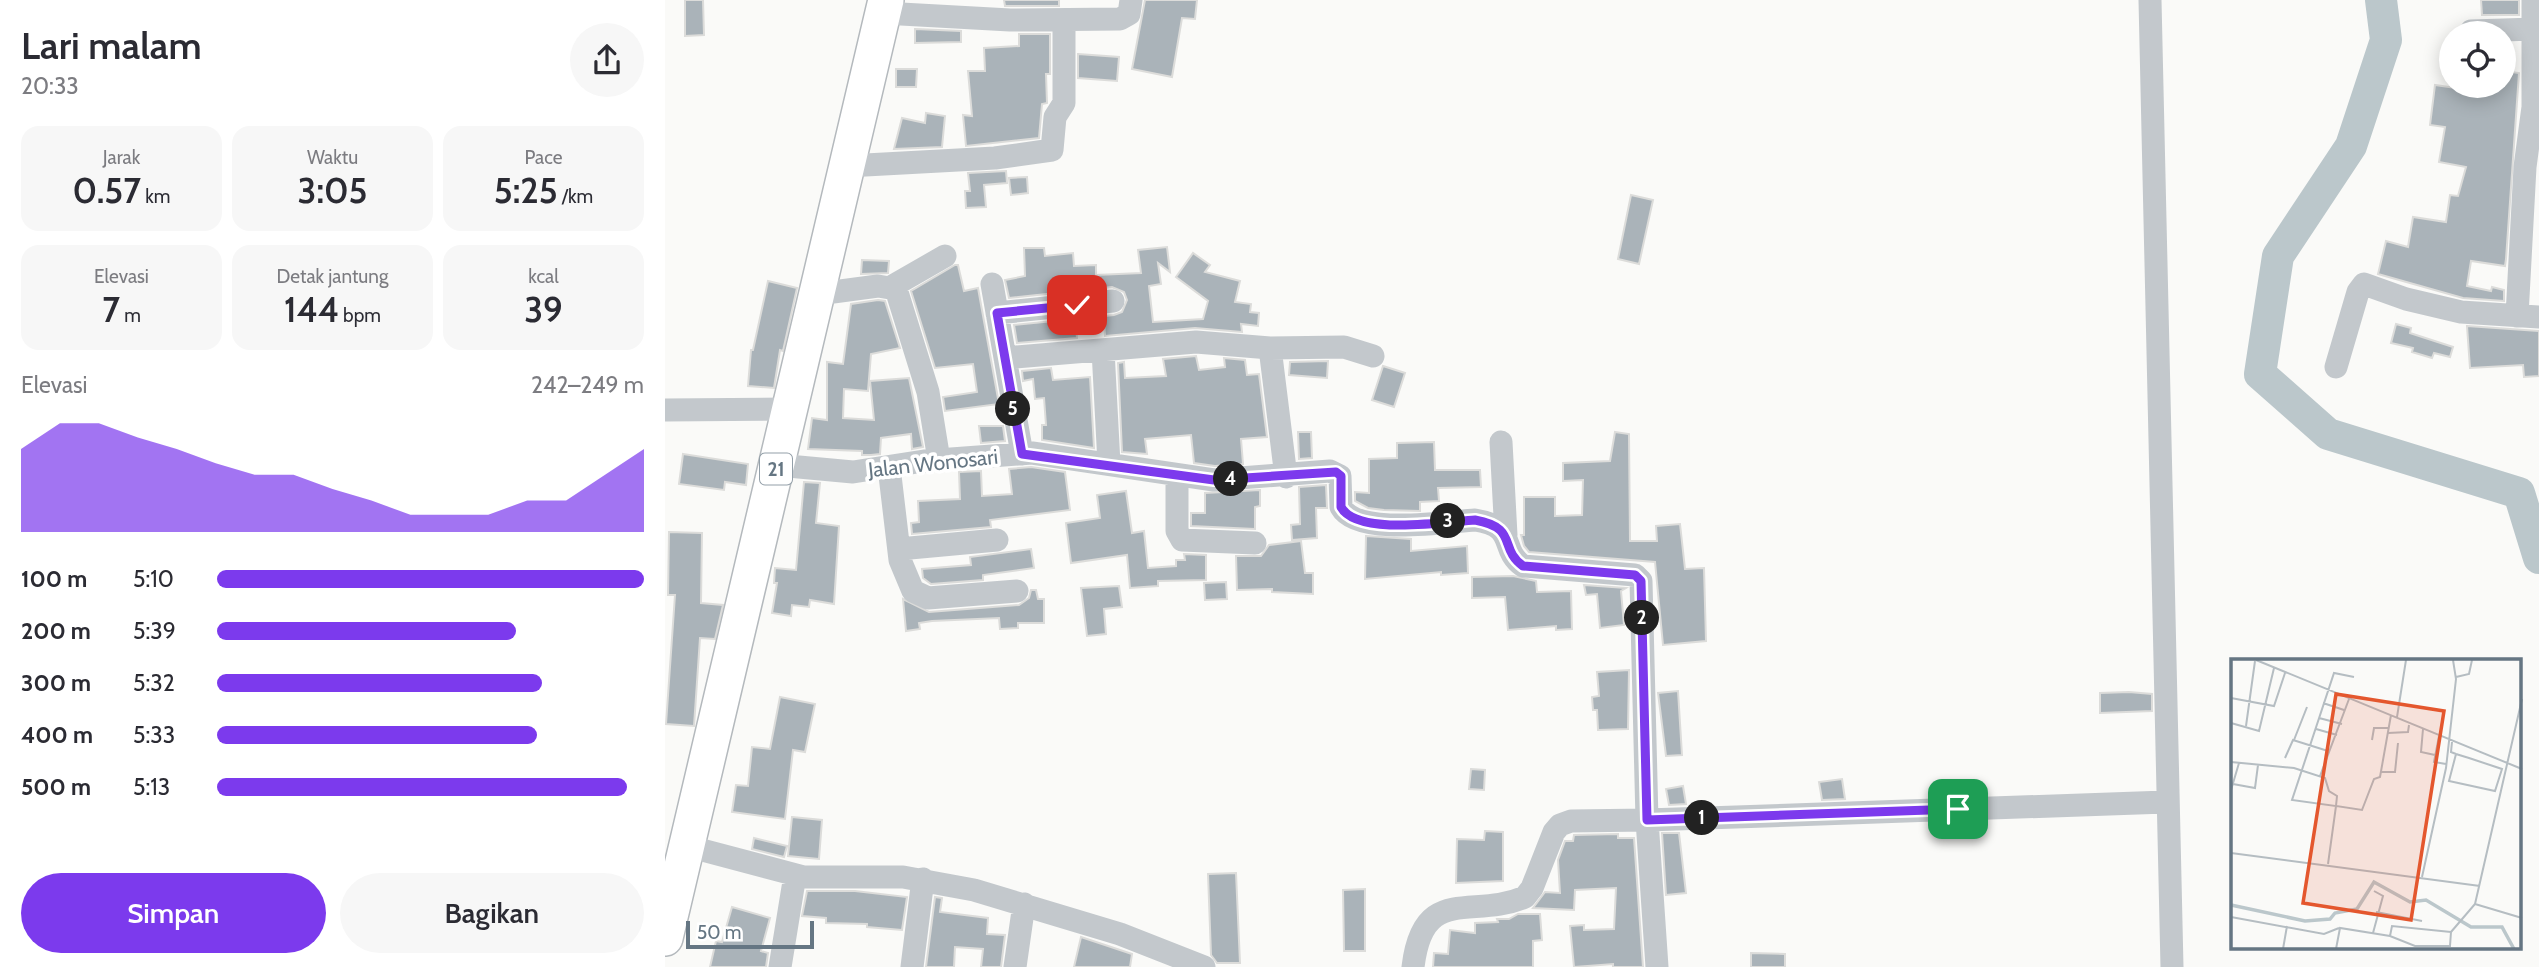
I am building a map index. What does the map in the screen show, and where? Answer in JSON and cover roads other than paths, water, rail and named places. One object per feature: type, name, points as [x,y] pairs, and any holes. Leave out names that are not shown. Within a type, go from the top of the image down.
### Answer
[{"type":"highway","name":"21","points":[[665,938],[885,6]]},
{"type":"street","points":[[885,6],[1064,20],[1120,19],[1129,14],[1131,0]]},
{"type":"street","points":[[2150,0],[2166,802],[2172,967]]},
{"type":"street","points":[[2336,367],[2358,292],[2364,284],[2406,299],[2461,313],[2528,317],[2535,29],[2533,0]]},
{"type":"street","points":[[847,166],[995,158],[1052,150],[1055,117],[1065,103],[1064,20]]},
{"type":"street","points":[[2516,30],[2535,29]]},
{"type":"street","points":[[818,294],[891,287],[945,256]]},
{"type":"street","points":[[992,284],[1022,454]]},
{"type":"street","points":[[891,287],[896,289],[902,304],[928,392],[939,460]]},
{"type":"street","points":[[997,313],[1113,301]]},
{"type":"street","points":[[1005,358],[1196,342],[1270,348],[1344,347],[1373,356]]},
{"type":"street","points":[[1270,348],[1286,477]]},
{"type":"street","points":[[1103,350],[1109,464]]},
{"type":"street","points":[[665,410],[790,410]]},
{"type":"street","points":[[1501,442],[1506,535],[1514,557],[1523,566],[1625,572],[1635,575],[1641,581],[1647,820],[1657,967]]},
{"type":"street","name":"Jalan Wonosari","points":[[776,465],[853,472],[939,460],[1022,454],[1214,480],[1286,477],[1330,471],[1339,474],[1341,507],[1354,520],[1374,525],[1475,520],[1491,523],[1506,535]]},
{"type":"street","points":[[889,467],[899,549],[913,591],[928,598],[1017,591]]},
{"type":"street","points":[[1177,475],[1177,531],[1182,540],[1255,543]]},
{"type":"street","points":[[899,549],[997,540]]},
{"type":"street","points":[[1413,967],[1416,947],[1424,928],[1437,913],[1450,908],[1525,897],[1532,888],[1554,832],[1560,825],[1571,821],[2166,802]]},
{"type":"street","points":[[687,846],[795,875],[923,878],[1024,904],[1120,934],[1179,963],[1204,967]]},
{"type":"street","points":[[780,967],[795,875]]},
{"type":"street","points":[[912,967],[923,878]]},
{"type":"street","points":[[1015,967],[1024,904]]},
{"type":"waterway","points":[[2381,0],[2386,40],[2351,146],[2278,256],[2260,374],[2328,434],[2519,493],[2539,558]]}]
